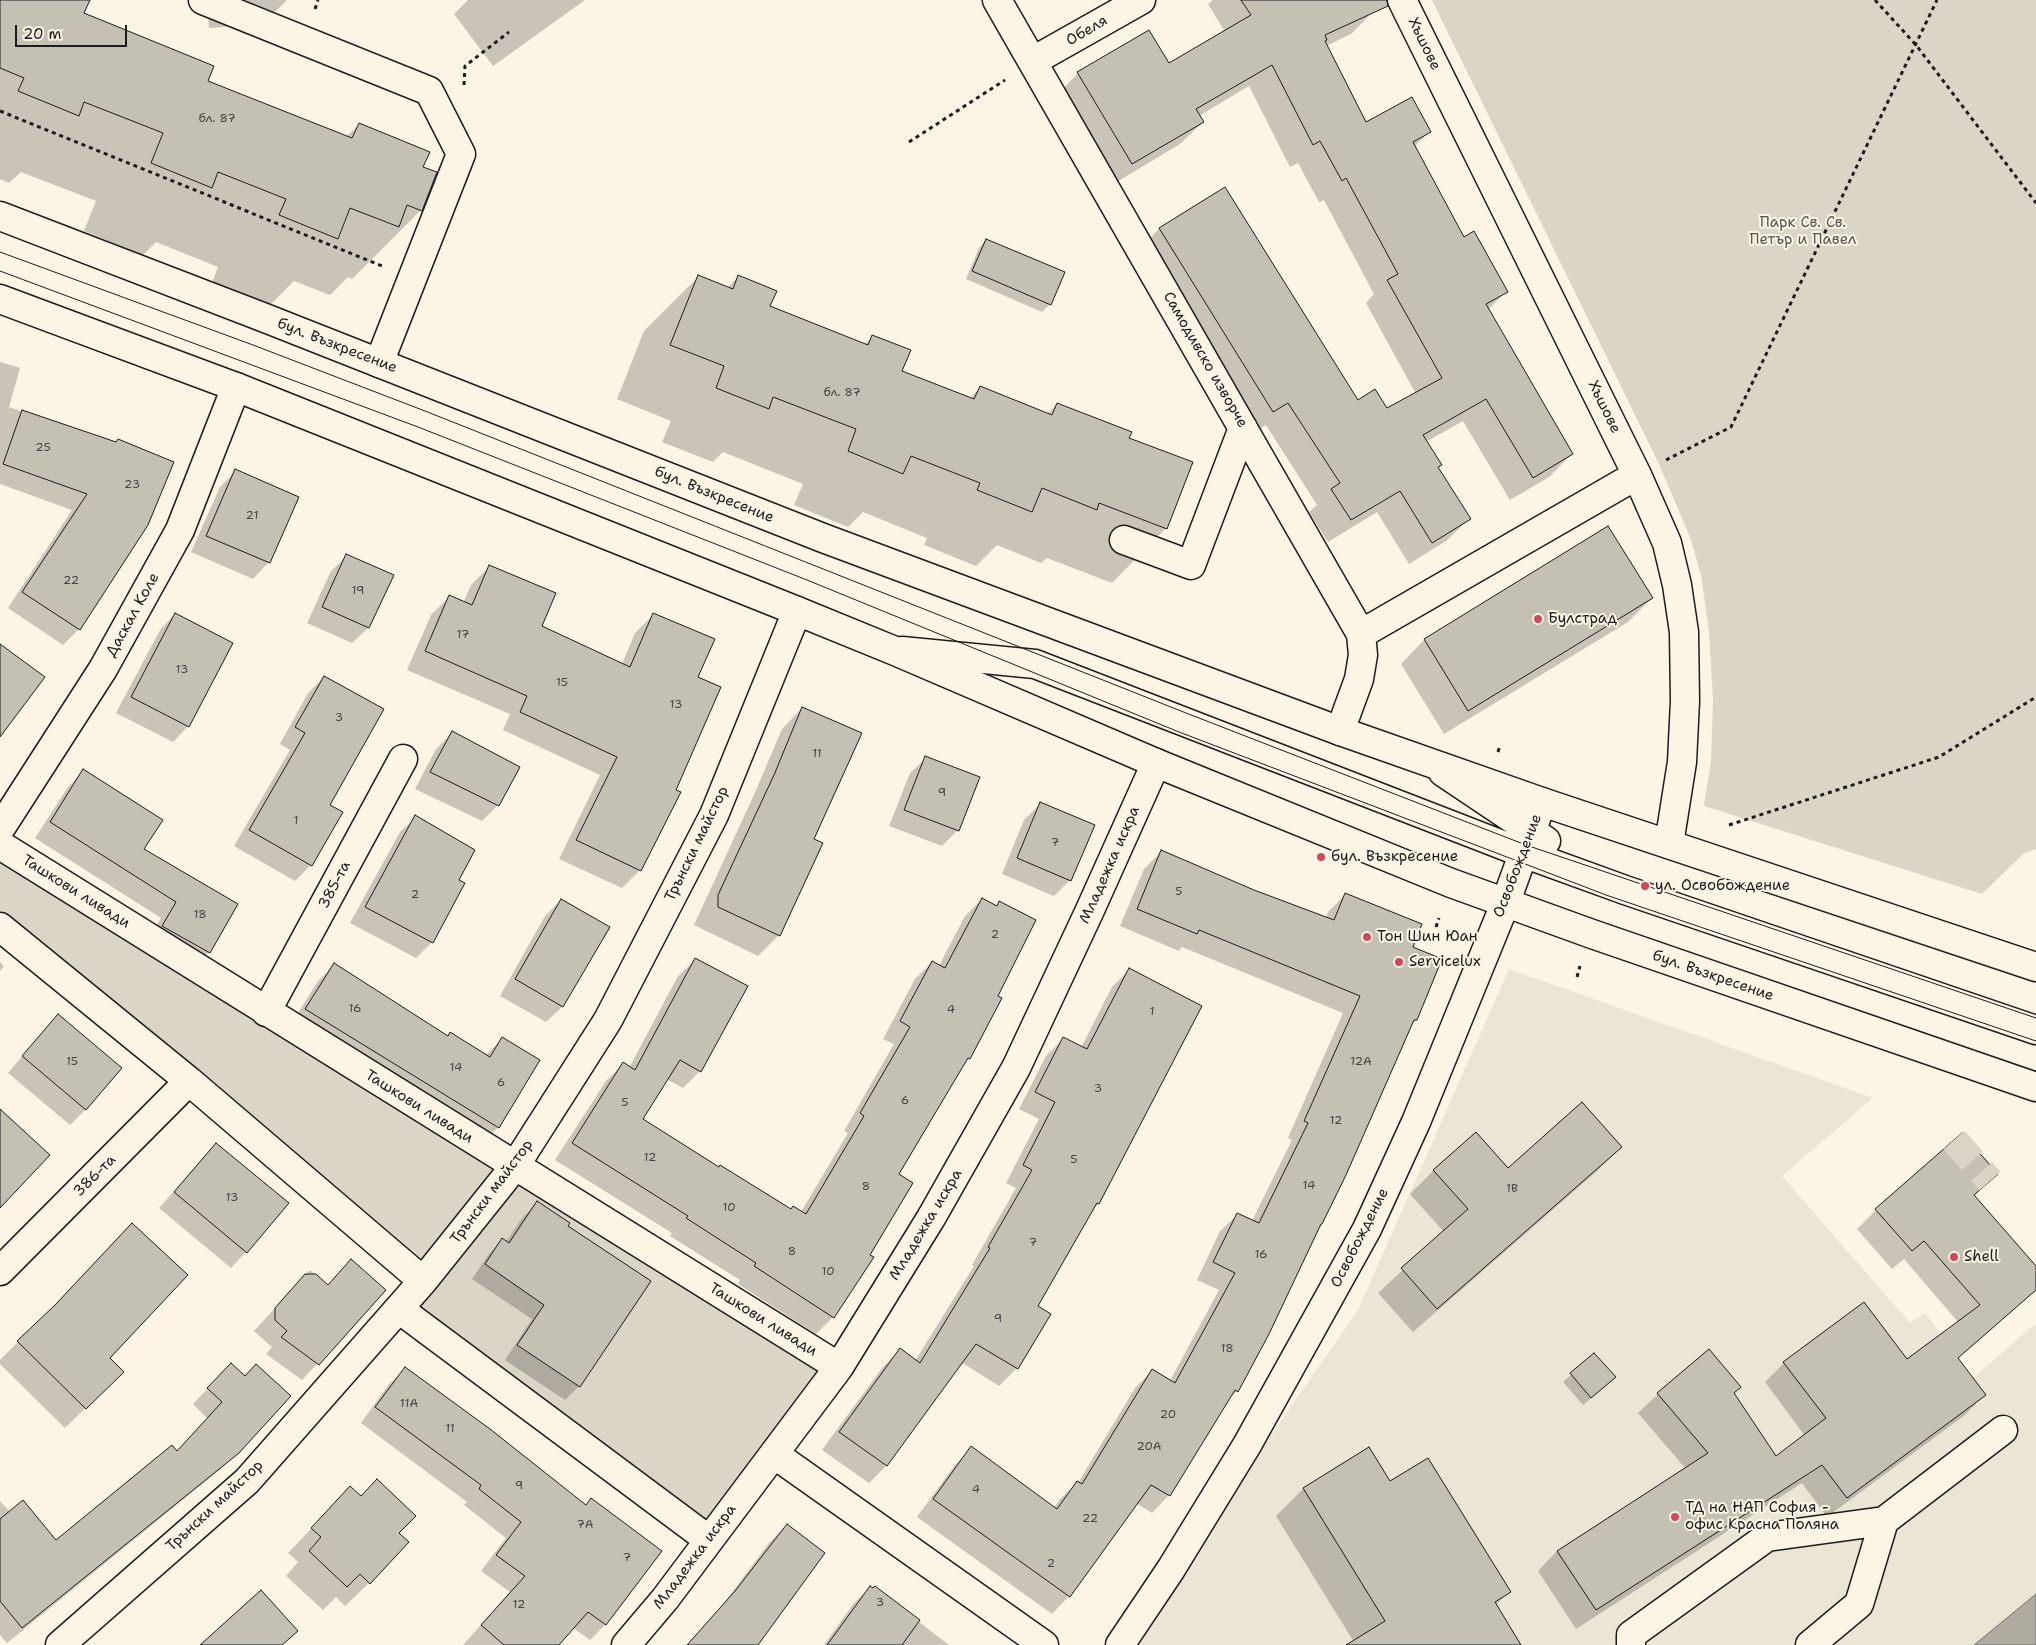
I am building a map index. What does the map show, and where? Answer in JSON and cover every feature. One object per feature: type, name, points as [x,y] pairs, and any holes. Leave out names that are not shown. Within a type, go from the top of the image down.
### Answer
[{"type":"street","points":[[203,0],[429,91],[461,154],[379,363]]},
{"type":"street","name":"Самодивско изворче","points":[[997,0],[1361,634],[1363,655],[1359,679],[1340,731]]},
{"type":"street","name":"Обеля","points":[[1033,61],[1140,0]]},
{"type":"street","name":"Хъшове","points":[[1402,0],[1638,475],[1667,543],[1677,585],[1684,632],[1685,701],[1682,762],[1669,844]]},
{"type":"street","name":"бул. Възкресение","points":[[0,216],[823,538],[1340,731],[1542,802],[2036,967]]},
{"type":"street","name":"бул. Възкресение","points":[[0,299],[236,387],[797,611],[1156,763],[1504,904],[2036,1086]]},
{"type":"street","name":"Даскал Коле","points":[[0,829],[103,669],[180,530],[236,387]]},
{"type":"street","points":[[1124,540],[1191,565],[1243,428]]},
{"type":"street","points":[[1361,634],[1638,475]]},
{"type":"street","name":"Трънски майстор","points":[[60,1645],[247,1481],[423,1281],[515,1166],[608,1020],[714,815],[797,611]]},
{"type":"street","name":"бул. Възкресение","points":[[895,651],[1035,664],[1527,842],[1609,884],[2036,1030]]},
{"type":"street","name":"385-та","points":[[266,1012],[403,759]]},
{"type":"street","name":"Младежка искра","points":[[626,1645],[665,1598],[839,1367],[931,1218],[1016,1068],[1156,763]]},
{"type":"street","name":"бул. Възкресение","points":[[1432,764],[1527,842]]},
{"type":"street","name":"Освобождение","points":[[1120,1645],[1171,1569],[1247,1445],[1366,1229],[1416,1122],[1504,904],[1542,802]]},
{"type":"street","name":"Ташкови ливади","points":[[0,845],[839,1367]]},
{"type":"street","points":[[0,927],[190,1081],[423,1281]]},
{"type":"street","name":"386-та","points":[[0,1271],[190,1081]]},
{"type":"street","points":[[399,1309],[709,1540]]},
{"type":"street","points":[[1631,1645],[1631,1635],[1767,1537],[1884,1521],[2003,1430]]},
{"type":"street","points":[[774,1454],[1044,1645]]},
{"type":"street","points":[[1810,1645],[1859,1604],[1884,1521]]},
{"type":"path","points":[[1875,0],[1916,45],[2036,203]]},
{"type":"path","points":[[1638,475],[1731,427],[1937,0]]},
{"type":"path","points":[[464,86],[465,66],[509,32]]},
{"type":"path","points":[[909,142],[983,94]]},
{"type":"path","points":[[0,111],[412,278]]},
{"type":"path","points":[[1729,825],[1939,757],[2036,697]]},
{"type":"path","points":[[1436,927],[1439,918]]},
{"type":"path","points":[[1577,977],[1580,965]]},
{"type":"shaded area","points":[[1509,969],[1873,1098],[1782,1176],[1910,1323],[1925,1313],[1973,1378],[2036,1323],[2036,1594],[1974,1645],[1138,1645],[1258,1454],[1358,1310]]},
{"type":"shaded area","points":[[2036,1594],[2036,1645],[1974,1645]]},
{"type":"green space","name":"Парк Св. Св. Петър и Павел","points":[[1432,0],[2036,0],[2036,849],[2023,854],[1982,894],[1704,806],[1711,761],[1713,701],[1709,631],[1701,575],[1690,537],[1659,464]]},
{"type":"green space","points":[[0,851],[509,1168],[421,1274],[0,923]]},
{"type":"green space","points":[[515,1166],[839,1367],[709,1540],[399,1309]]},
{"type":"building","points":[[0,0],[90,0],[84,13],[214,66],[208,81],[352,138],[359,123],[430,152],[423,167],[437,172],[422,211],[407,205],[399,227],[350,208],[338,239],[279,215],[286,199],[218,172],[212,188],[151,163],[163,133],[84,102],[79,116],[18,91],[24,78],[0,68]]},
{"type":"building","points":[[1241,0],[1387,0],[1388,6],[1325,35],[1327,40],[1325,41],[1366,122],[1412,97],[1431,132],[1413,142],[1464,237],[1474,231],[1508,292],[1486,304],[1573,454],[1533,478],[1486,399],[1423,435],[1442,465],[1438,467],[1471,519],[1432,543],[1400,491],[1351,520],[1331,489],[1340,483],[1288,403],[1273,412],[1159,228],[1225,187],[1358,400],[1375,389],[1387,408],[1442,378],[1387,280],[1398,274],[1346,178],[1342,181],[1320,141],[1313,145],[1272,65],[1196,109],[1204,122],[1132,164],[1077,72],[1149,30],[1169,63],[1251,15]]},
{"type":"building","points":[[986,239],[1065,272],[1051,305],[972,271]]},
{"type":"building","points":[[698,275],[733,289],[738,275],[777,291],[770,306],[868,345],[872,335],[911,350],[902,371],[974,399],[980,386],[1052,415],[1057,403],[1132,432],[1129,438],[1193,462],[1167,529],[1099,503],[1097,510],[1042,488],[1032,512],[977,490],[980,483],[911,456],[903,474],[848,451],[856,429],[773,397],[769,409],[716,388],[724,366],[670,345]]},
{"type":"building","points":[[22,410],[116,442],[118,439],[174,462],[148,525],[80,630],[22,592],[87,494],[3,464]]},
{"type":"building","points":[[235,469],[299,497],[270,563],[206,536]]},
{"type":"building","name":"Булстрад","points":[[1608,526],[1653,598],[1468,711],[1424,639]]},
{"type":"building","points":[[346,554],[394,575],[369,628],[322,607]]},
{"type":"building","points":[[489,565],[556,593],[542,626],[630,667],[653,613],[715,639],[698,677],[721,687],[676,790],[681,792],[641,871],[576,840],[617,757],[520,712],[527,696],[425,651],[449,595],[472,605]]},
{"type":"building","points":[[175,613],[233,643],[189,727],[131,697]]},
{"type":"building","points":[[0,644],[45,677],[0,737]]},
{"type":"building","points":[[324,676],[384,709],[330,805],[343,812],[312,866],[249,830],[305,733],[295,727]]},
{"type":"building","points":[[802,707],[862,733],[814,839],[823,843],[780,936],[718,907],[718,895],[774,775]]},
{"type":"building","points":[[452,731],[520,767],[499,806],[430,772]]},
{"type":"building","points":[[925,756],[980,777],[959,831],[904,810]]},
{"type":"building","points":[[83,769],[163,820],[144,849],[238,904],[210,953],[162,926],[176,902],[50,822]]},
{"type":"building","points":[[1040,802],[1095,825],[1071,881],[1017,858]]},
{"type":"building","points":[[415,815],[475,850],[459,880],[465,883],[433,943],[365,907]]},
{"type":"building","points":[[1161,850],[1254,890],[1334,920],[1345,893],[1422,924],[1413,947],[1442,959],[1417,1020],[1414,1020],[1346,1175],[1269,1334],[1238,1392],[1235,1390],[1170,1496],[1151,1485],[1070,1597],[933,1499],[971,1446],[1057,1509],[1077,1481],[1082,1484],[1152,1369],[1175,1383],[1235,1273],[1213,1262],[1237,1213],[1259,1223],[1308,1123],[1304,1121],[1360,996],[1199,930],[1197,934],[1137,909]]},
{"type":"building","points":[[982,898],[997,906],[999,901],[1036,920],[998,996],[1002,998],[970,1059],[968,1058],[899,1174],[913,1183],[870,1255],[874,1257],[834,1318],[754,1266],[756,1263],[686,1218],[688,1216],[572,1143],[623,1062],[635,1070],[695,958],[748,986],[701,1072],[680,1060],[643,1119],[719,1167],[720,1165],[791,1209],[793,1206],[806,1214],[864,1116],[860,1113],[910,1027],[900,1021],[932,961],[945,968]]},
{"type":"building","points":[[561,899],[610,927],[563,1007],[515,979]]},
{"type":"building","points":[[334,963],[448,1036],[450,1032],[490,1057],[502,1037],[540,1060],[499,1128],[305,1009]]},
{"type":"building","points":[[1129,968],[1202,1006],[1099,1204],[1097,1203],[1038,1306],[1051,1314],[1018,1369],[976,1344],[887,1466],[839,1432],[900,1348],[920,1363],[990,1248],[988,1247],[1032,1170],[1023,1165],[1055,1102],[1035,1092],[1063,1037],[1087,1049]]},
{"type":"building","points":[[58,1014],[122,1068],[86,1110],[22,1056]]},
{"type":"building","points":[[1582,1102],[1622,1147],[1437,1309],[1401,1268],[1468,1209],[1433,1170],[1476,1132],[1508,1168]]},
{"type":"building","points":[[0,1109],[50,1155],[0,1208]]},
{"type":"building","points":[[1962,1133],[1998,1174],[1974,1195],[2036,1266],[2036,1290],[1958,1358],[1986,1395],[1847,1498],[1822,1465],[1596,1610],[1557,1551],[1708,1453],[1657,1393],[1709,1349],[1741,1387],[1734,1393],[1776,1456],[1826,1418],[1783,1362],[1864,1302],[1907,1359],[1980,1305],[1924,1241],[1912,1251],[1875,1209]]},
{"type":"building","points":[[216,1143],[289,1203],[247,1253],[174,1192]]},
{"type":"building","points":[[537,1201],[570,1223],[568,1226],[651,1281],[580,1387],[517,1345],[544,1305],[485,1264],[502,1238],[509,1243]]},
{"type":"building","points":[[132,1223],[188,1275],[110,1358],[124,1372],[86,1409],[17,1341],[55,1305]]},
{"type":"building","points":[[351,1259],[386,1290],[319,1365],[281,1337],[287,1331],[275,1320],[275,1308],[305,1274],[316,1274],[328,1285]]},
{"type":"building","points":[[1594,1353],[1616,1377],[1591,1398],[1570,1373]]},
{"type":"building","points":[[231,1363],[245,1376],[256,1364],[291,1396],[239,1453],[22,1628],[0,1601],[0,1519],[23,1500],[56,1540],[172,1445],[177,1451],[222,1402],[207,1388]]},
{"type":"building","points":[[405,1367],[490,1429],[586,1505],[591,1498],[662,1551],[606,1625],[588,1612],[559,1645],[504,1645],[481,1625],[525,1576],[496,1555],[521,1522],[479,1489],[481,1485],[375,1407]]},
{"type":"building","points":[[1369,1447],[1390,1481],[1428,1458],[1511,1592],[1495,1602],[1521,1645],[1346,1645],[1385,1621],[1303,1488]]},
{"type":"building","points":[[377,1479],[416,1516],[399,1533],[409,1542],[370,1584],[360,1574],[347,1587],[309,1551],[321,1537],[311,1528],[350,1486],[361,1496]]},
{"type":"building","points":[[787,1524],[825,1553],[758,1645],[687,1645],[735,1591]]},
{"type":"building","points":[[870,1586],[873,1588],[875,1586],[920,1620],[902,1645],[827,1645]]},
{"type":"building","points":[[261,1590],[298,1631],[282,1645],[200,1645]]},
{"type":"tunnel","points":[[1954,1140],[1990,1181]]},
{"type":"tram line","points":[[0,252],[253,345],[425,411],[1186,713],[1526,845],[2036,1018]]},
{"type":"tram line","points":[[0,271],[418,427],[807,580],[1179,732],[1606,895],[2036,1041]]},
{"type":"place","name":"Булстрад","points":[[1538,619]]},
{"type":"place","name":"бул. Възкресение","points":[[1321,857]]},
{"type":"place","name":"ул. Освобождение","points":[[1645,886]]},
{"type":"place","name":"Тон Шин Юан","points":[[1367,937]]},
{"type":"place","name":"Servicelux","points":[[1399,962]]},
{"type":"place","name":"Shell","points":[[1954,1257]]},
{"type":"place","name":"ТД на НАП София - офис Красна Поляна","points":[[1675,1517]]}]
